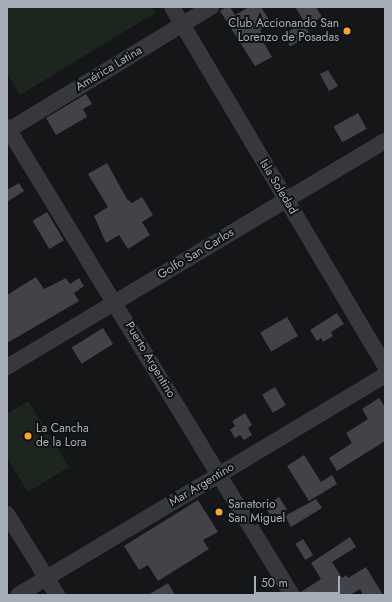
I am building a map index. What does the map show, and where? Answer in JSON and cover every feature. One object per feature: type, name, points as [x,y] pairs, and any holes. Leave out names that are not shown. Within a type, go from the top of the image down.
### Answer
[{"type":"street","name":"Isla Soledad","points":[[172,7],[385,366]]},
{"type":"street","name":"América Latina","points":[[8,129],[211,7]]},
{"type":"street","name":"Puerto Argentino","points":[[8,129],[115,302],[292,595]]},
{"type":"street","name":"Golfo San Carlos","points":[[7,368],[385,141]]},
{"type":"street","name":"Mar Argentino","points":[[18,595],[385,375]]},
{"type":"street","points":[[7,514],[56,595]]},
{"type":"shaded area","points":[[7,7],[152,7],[155,13],[20,95],[7,73]]},
{"type":"shaded area","name":"La Cancha de la Lora","points":[[28,401],[69,467],[28,492],[7,458],[7,414]]},
{"type":"building","points":[[226,7],[230,7],[235,15],[249,7],[261,7],[271,23],[260,30],[263,36],[261,38],[272,57],[255,66],[220,11]]},
{"type":"building","points":[[295,7],[316,7],[322,17],[307,26]]},
{"type":"building","points":[[303,23],[310,35],[290,47],[283,34]]},
{"type":"building","points":[[328,70],[338,86],[329,91],[320,74]]},
{"type":"building","points":[[86,94],[92,104],[83,109],[87,117],[56,135],[46,118]]},
{"type":"building","points":[[358,113],[367,129],[342,142],[334,127]]},
{"type":"building","points":[[107,163],[127,199],[132,203],[142,197],[153,215],[142,222],[150,235],[128,249],[119,235],[106,243],[94,216],[108,207],[88,174]]},
{"type":"building","points":[[19,183],[24,191],[7,202],[7,190]]},
{"type":"building","points":[[47,212],[64,240],[49,249],[32,221]]},
{"type":"building","points":[[36,277],[44,289],[66,278],[70,284],[79,278],[84,286],[74,293],[79,301],[7,343],[7,295]]},
{"type":"building","points":[[337,313],[344,324],[331,332],[333,336],[323,342],[321,338],[317,341],[310,330]]},
{"type":"building","points":[[287,317],[298,336],[271,352],[260,332]]},
{"type":"building","points":[[103,328],[113,344],[82,364],[72,348]]},
{"type":"building","points":[[275,387],[286,405],[273,413],[262,395]]},
{"type":"building","points":[[379,398],[385,407],[385,441],[337,471],[329,458],[352,443],[346,433],[368,419],[362,409]]},
{"type":"building","points":[[245,413],[252,425],[248,428],[252,435],[244,440],[240,435],[235,438],[230,430],[235,426],[232,421]]},
{"type":"building","points":[[304,455],[321,482],[332,475],[337,484],[309,501],[287,466]]},
{"type":"building","points":[[279,497],[287,510],[273,519],[265,506]]},
{"type":"building","points":[[316,499],[322,508],[291,527],[285,516]]},
{"type":"building","points":[[198,500],[218,532],[203,540],[209,549],[158,581],[148,565],[139,570],[124,546]]},
{"type":"building","points":[[350,537],[356,547],[332,562],[342,578],[346,575],[348,578],[366,567],[383,595],[363,595],[360,589],[350,595],[301,595],[301,592],[321,579],[311,563]]},
{"type":"building","points":[[303,539],[313,555],[305,560],[295,544]]},
{"type":"building","points":[[168,583],[175,595],[148,595]]},
{"type":"place","name":"Club Accionando San Lorenzo de Posadas","points":[[347,31]]},
{"type":"place","name":"La Cancha de la Lora","points":[[28,436]]},
{"type":"place","name":"Sanatorio San Miguel","points":[[219,512]]}]
